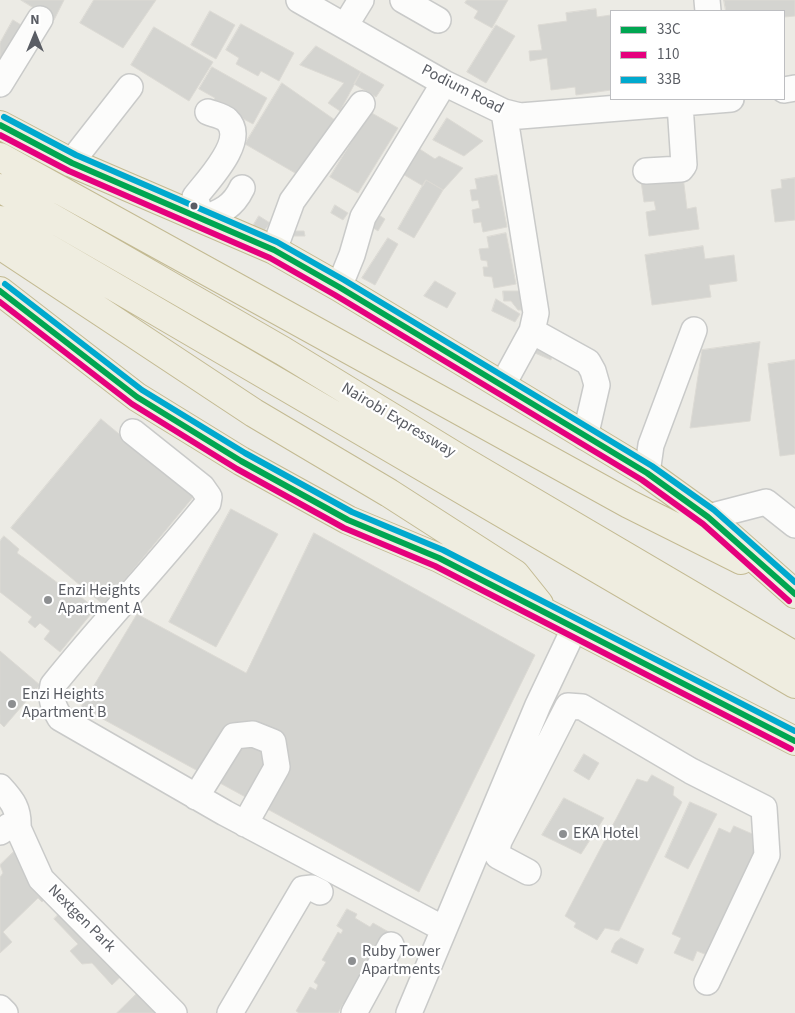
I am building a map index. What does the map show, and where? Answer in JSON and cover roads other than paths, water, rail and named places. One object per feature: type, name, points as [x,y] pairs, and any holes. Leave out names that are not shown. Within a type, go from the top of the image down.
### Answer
[{"type":"highway","points":[[0,125],[72,163],[274,250],[338,287],[647,473],[708,517],[786,585]]},
{"type":"highway","points":[[0,157],[629,504],[786,585]]},
{"type":"highway","name":"Nairobi Expressway","points":[[0,188],[283,351],[620,568],[795,684]]},
{"type":"highway","name":"Nairobi Expressway","points":[[0,220],[620,568],[795,656]]},
{"type":"highway","points":[[0,246],[254,413],[389,493],[515,574],[544,611]]},
{"type":"highway","points":[[1,292],[137,397],[241,461],[348,520],[439,558],[788,738],[795,758]]},
{"type":"street","name":"Podium Road","points":[[299,0],[444,83],[504,112],[520,116],[722,100]]},
{"type":"street","points":[[345,26],[361,0]]},
{"type":"street","points":[[403,0],[438,20]]},
{"type":"street","points":[[0,84],[40,19]]},
{"type":"street","points":[[338,287],[352,255],[363,217],[444,83]]},
{"type":"street","points":[[72,163],[130,87]]},
{"type":"street","points":[[274,250],[292,201],[362,104]]},
{"type":"street","points":[[646,171],[681,169],[684,165],[680,104]]},
{"type":"street","points":[[208,112],[226,120],[232,129],[233,141],[226,156],[195,197],[202,219],[227,210],[238,197],[242,188]]},
{"type":"street","points":[[502,386],[532,331],[536,313],[504,112]]},
{"type":"street","points":[[647,473],[652,445],[694,330]]},
{"type":"street","points":[[532,331],[588,362],[597,385],[585,437]]},
{"type":"street","points":[[133,432],[202,487],[209,497],[208,503],[169,551],[103,623],[53,685],[51,695],[54,707],[60,718],[245,824],[444,929]]},
{"type":"street","points":[[708,517],[766,502],[795,525]]},
{"type":"street","points":[[409,1013],[535,712],[575,627]]},
{"type":"street","points":[[528,872],[498,856],[499,841],[568,706],[582,707],[691,771],[764,808],[767,855],[707,982]]},
{"type":"street","points":[[535,712],[559,721]]},
{"type":"street","points":[[196,797],[234,736],[253,734],[273,742],[277,767],[245,824]]},
{"type":"street","name":"Nextgen Park","points":[[0,787],[14,801],[19,815],[9,830],[41,879],[174,1013]]},
{"type":"street","points":[[230,1013],[303,889],[312,888],[320,892]]},
{"type":"street","points":[[354,1013],[391,945]]},
{"type":"street","points":[[0,1008],[5,1013]]},
{"type":"place","name":"Enzi Heights Apartment A","points":[[48,600]]},
{"type":"place","name":"Enzi Heights Apartment B","points":[[12,704]]},
{"type":"place","name":"EKA Hotel","points":[[563,834]]},
{"type":"place","name":"Ruby Tower Apartments","points":[[352,961]]}]
